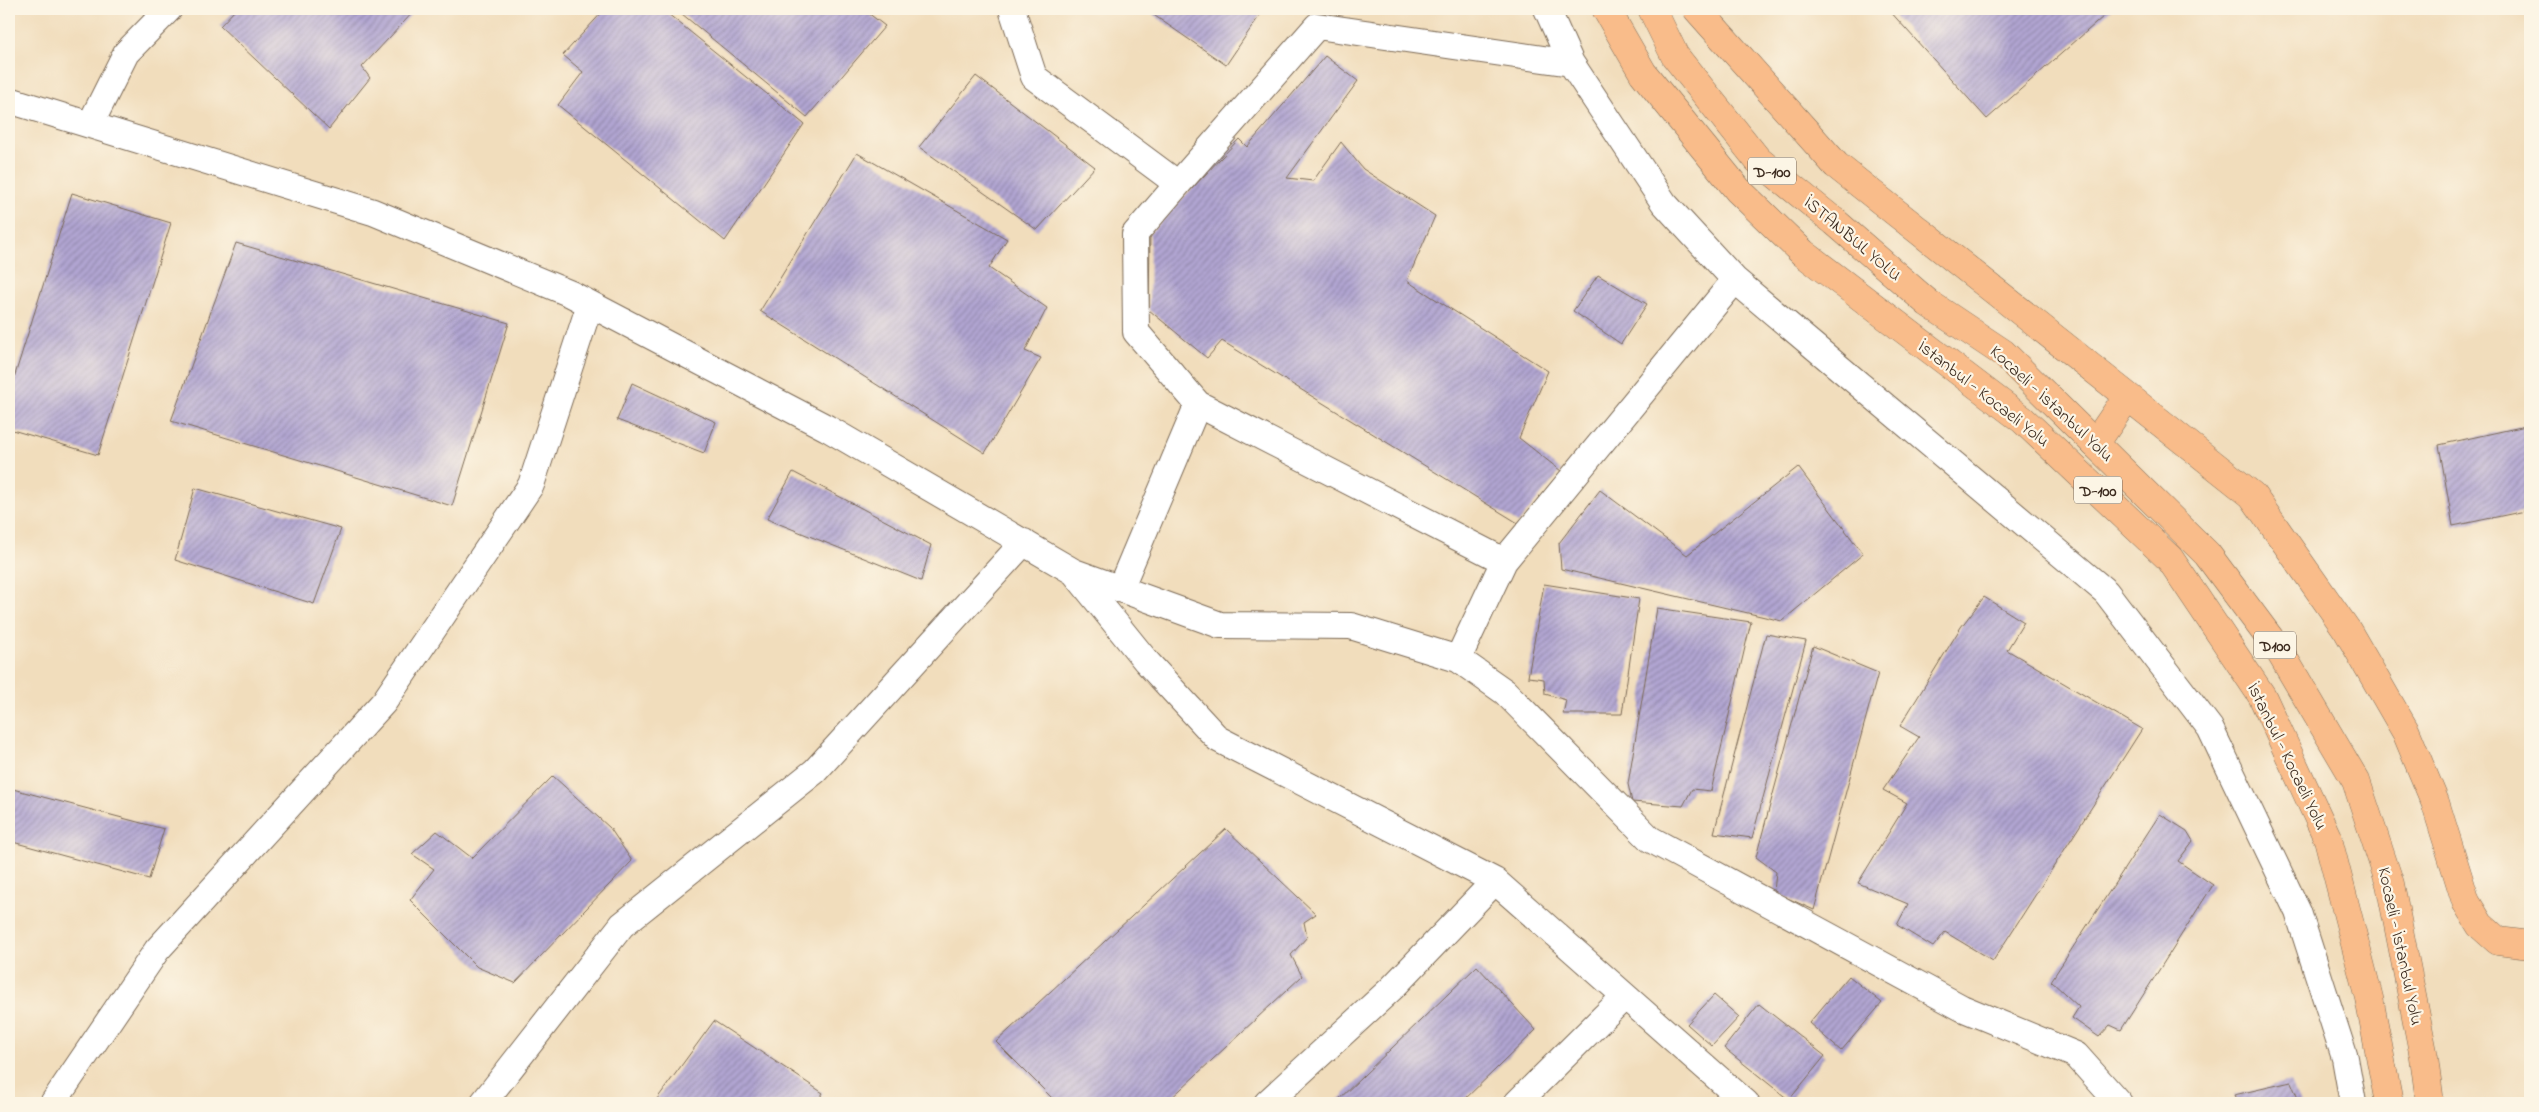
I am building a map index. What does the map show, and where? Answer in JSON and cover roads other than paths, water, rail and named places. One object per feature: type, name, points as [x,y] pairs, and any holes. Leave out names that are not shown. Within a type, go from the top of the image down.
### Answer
[{"type":"main road","name":"İstanbul - Kocaeli Yolu","points":[[1606,9],[1643,72],[1738,190],[1803,252],[2023,420],[2170,559],[2262,696],[2328,839],[2369,998],[2389,1103]]},
{"type":"main road","name":"İSTANBUL YOLU","points":[[1652,9],[1675,56],[1758,160],[1835,222],[1928,303]]},
{"type":"main road","points":[[1697,9],[1836,166],[2252,495],[2346,630],[2406,732],[2435,802],[2466,902],[2480,925],[2498,941],[2530,945]]},
{"type":"main road","name":"Kocaeli - İstanbul Yolu","points":[[1928,303],[2003,354],[2207,554],[2280,652],[2356,781],[2390,884],[2424,1057],[2430,1103]]},
{"type":"main road","points":[[2095,444],[2127,397]]},
{"type":"main road","points":[[2424,1057],[2438,1103]]},
{"type":"street","points":[[90,125],[126,53],[169,9]]},
{"type":"street","points":[[1012,9],[1034,78],[1178,184]]},
{"type":"street","points":[[1547,9],[1571,63],[1664,203],[1735,280],[2106,592],[2210,728],[2298,912],[2345,1058],[2353,1103]]},
{"type":"street","points":[[1504,561],[1198,404],[1136,332],[1135,234],[1318,26],[1571,63]]},
{"type":"street","points":[[9,100],[373,212],[571,294],[827,428],[1074,572],[1220,625],[1351,626],[1458,659],[1505,692],[1650,839],[1962,1008],[2076,1055],[2119,1103]]},
{"type":"street","points":[[1458,659],[1504,561],[1735,280]]},
{"type":"street","points":[[52,1103],[157,950],[384,702],[531,485],[590,304]]},
{"type":"street","points":[[1120,589],[1198,404]]},
{"type":"street","points":[[483,1103],[622,925],[816,771],[1024,542]]},
{"type":"street","points":[[1074,572],[1146,660],[1218,738],[1494,882],[1746,1103]]},
{"type":"street","points":[[1267,1103],[1392,988],[1494,882]]},
{"type":"street","points":[[1517,1103],[1624,997]]}]
